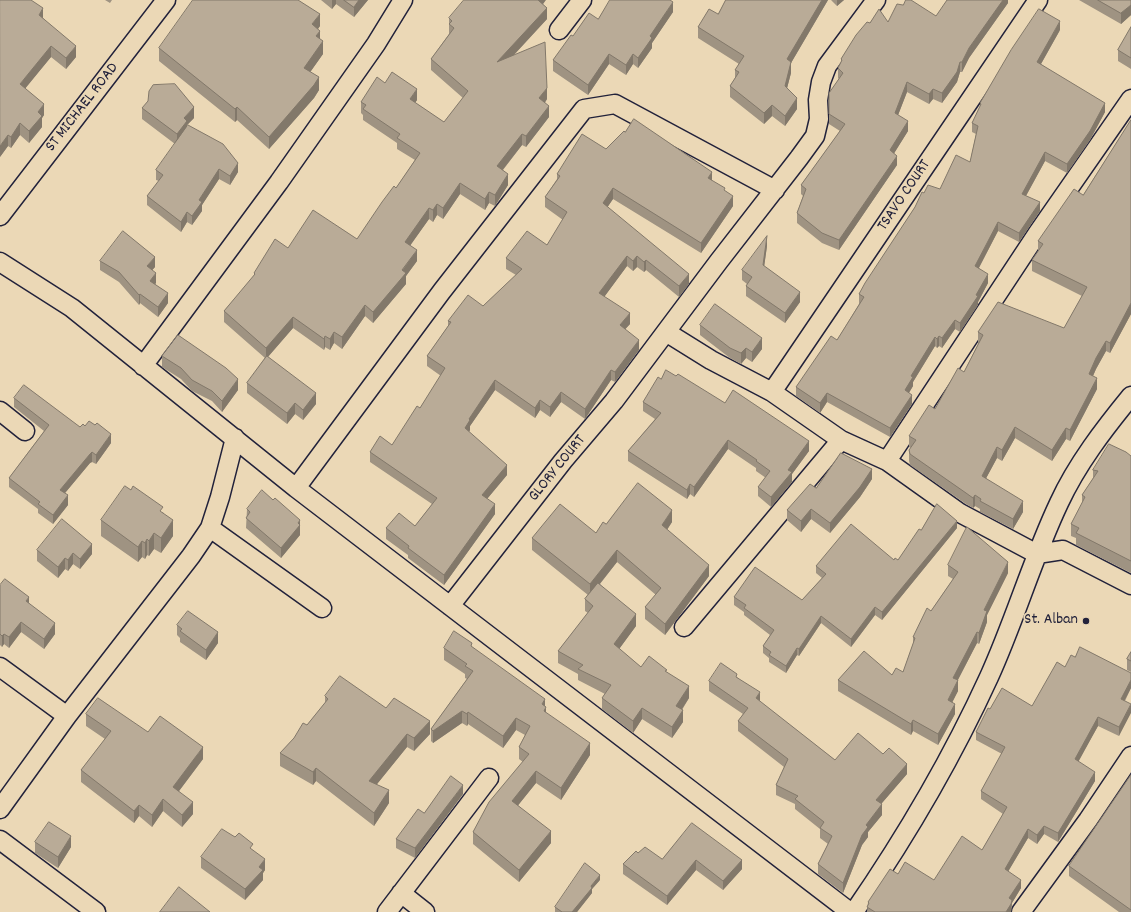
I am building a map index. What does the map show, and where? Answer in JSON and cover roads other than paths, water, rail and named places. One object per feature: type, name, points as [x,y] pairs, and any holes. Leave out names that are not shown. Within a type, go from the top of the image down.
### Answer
[{"type":"street","name":"ST MICHAEL ROAD","points":[[0,216],[166,0]]},
{"type":"street","points":[[144,366],[279,182],[376,44],[403,0]]},
{"type":"street","points":[[559,30],[582,0]]},
{"type":"street","name":"GLORY COURT","points":[[450,606],[563,461],[614,401],[815,136],[819,119],[818,100],[821,82],[827,66],[876,0]]},
{"type":"street","name":"TSAVO COURT","points":[[772,392],[1038,0]]},
{"type":"street","points":[[886,461],[1037,234],[1131,100]]},
{"type":"street","points":[[296,488],[442,291],[584,109],[615,104],[775,190]]},
{"type":"street","points":[[0,262],[72,308],[296,488],[850,912]]},
{"type":"street","points":[[666,332],[711,360],[772,392],[841,440],[886,461],[960,513],[1037,554],[1063,550],[1131,585]]},
{"type":"street","points":[[854,912],[880,874],[916,814],[972,710],[1005,640],[1037,554],[1059,502],[1087,454],[1131,396]]},
{"type":"street","points":[[0,411],[25,431]]},
{"type":"street","points":[[0,809],[67,716],[191,556],[210,528],[220,497],[235,438]]},
{"type":"street","points":[[684,626],[841,440]]},
{"type":"street","points":[[210,528],[322,608]]},
{"type":"street","points":[[0,667],[67,716]]},
{"type":"street","points":[[1021,912],[1088,820],[1131,756]]},
{"type":"street","points":[[387,912],[489,778]]},
{"type":"street","points":[[0,840],[96,912]]},
{"type":"street","points":[[401,893],[425,912]]},
{"type":"place","name":"St. Alban","points":[[1086,621]]}]
